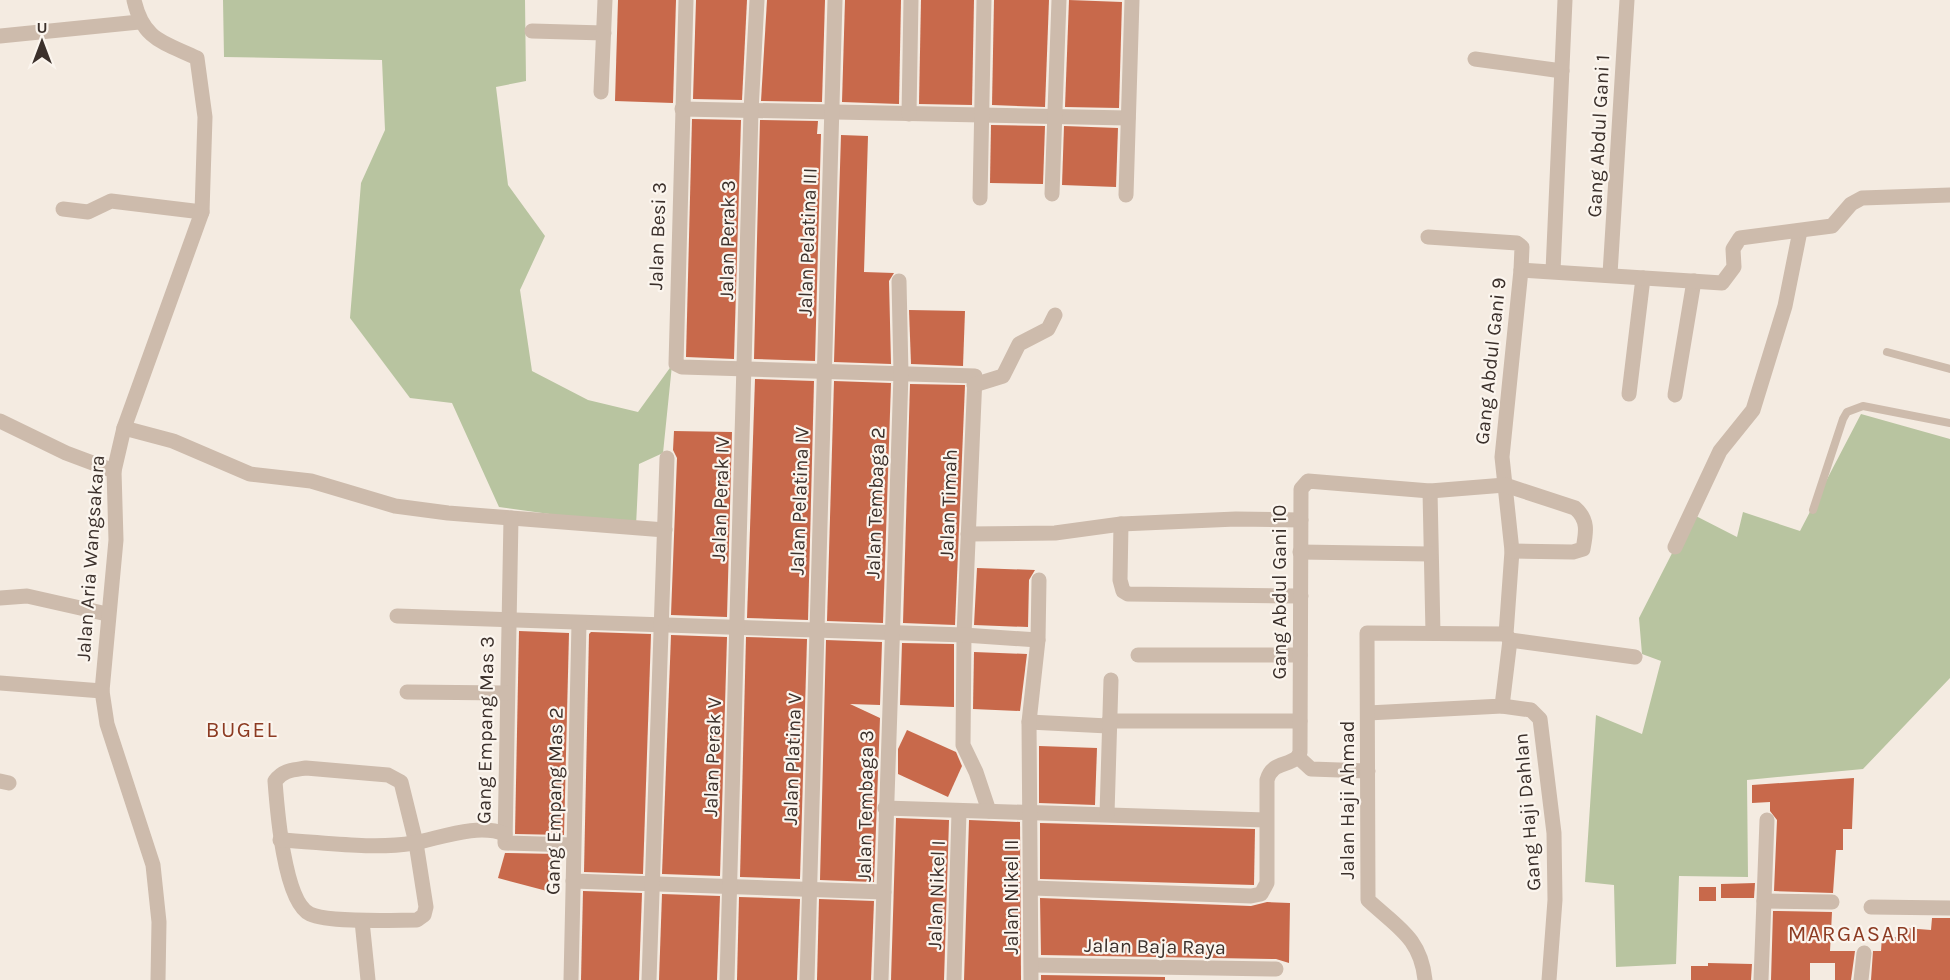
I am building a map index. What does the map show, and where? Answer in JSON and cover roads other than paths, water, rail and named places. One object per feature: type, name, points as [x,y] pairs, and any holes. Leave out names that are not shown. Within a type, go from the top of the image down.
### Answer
[{"type":"street","points":[[0,36],[139,22],[134,0]]},
{"type":"street","points":[[601,92],[605,0]]},
{"type":"street","name":"Jalan Besi 3","points":[[686,0],[676,364],[682,367],[745,370]]},
{"type":"street","name":"Jalan Perak 3","points":[[745,370],[751,111],[757,0]]},
{"type":"street","name":"Jalan Pelatina III","points":[[824,372],[835,0]]},
{"type":"street","points":[[909,114],[911,0]]},
{"type":"street","points":[[980,198],[984,0]]},
{"type":"street","points":[[1052,194],[1059,0]]},
{"type":"street","points":[[1126,195],[1132,0]]},
{"type":"street","points":[[1553,271],[1566,0]]},
{"type":"street","name":"Gang Abdul Gani 1","points":[[1610,274],[1627,0]]},
{"type":"street","name":"Jalan Aria Wangsakara","points":[[139,22],[155,38],[197,58],[206,117],[202,212],[124,428],[114,471],[116,540],[107,614],[102,691],[107,724],[153,865],[159,922],[158,980]]},
{"type":"street","points":[[532,32],[604,33]]},
{"type":"street","points":[[1475,59],[1562,71]]},
{"type":"street","points":[[682,109],[1128,118]]},
{"type":"street","points":[[1675,547],[1720,450],[1753,410],[1785,306],[1800,231],[1832,226],[1851,204],[1862,198],[1950,195]]},
{"type":"street","points":[[63,209],[88,212],[111,201],[202,212]]},
{"type":"street","name":"Gang Abdul Gani 9","points":[[1502,706],[1512,551],[1502,457],[1521,270],[1722,283],[1734,267],[1733,249],[1740,238],[1800,231]]},
{"type":"street","points":[[1428,237],[1517,243],[1522,247],[1521,270]]},
{"type":"street","points":[[1629,394],[1643,278]]},
{"type":"street","name":"Jalan Tembaga 2","points":[[892,633],[901,374],[899,281]]},
{"type":"street","points":[[1675,395],[1694,281]]},
{"type":"street","points":[[745,370],[901,374],[975,380],[1003,376],[1019,344],[1048,329],[1054,315]]},
{"type":"street","name":"Jalan Perak IV","points":[[737,628],[745,370]]},
{"type":"street","name":"Jalan Pelatina IV","points":[[817,630],[824,372]]},
{"type":"street","name":"Jalan Timah","points":[[975,380],[964,635],[963,745],[976,772],[988,811]]},
{"type":"street","points":[[0,421],[66,453],[114,471]]},
{"type":"street","points":[[124,428],[173,441],[250,474],[311,480],[395,506],[448,513],[665,530]]},
{"type":"street","points":[[649,980],[667,458]]},
{"type":"street","name":"Gang Abdul Gani 10","points":[[1298,757],[1301,489],[1308,481],[1430,491]]},
{"type":"street","points":[[1512,551],[1579,551],[1583,549],[1587,527],[1582,513],[1575,508],[1505,485],[1430,491],[1433,633],[1508,637],[1635,657]]},
{"type":"street","name":"Gang Empang Mas 3","points":[[511,518],[504,843],[573,845]]},
{"type":"street","points":[[968,534],[1055,533],[1120,524],[1236,519],[1301,520]]},
{"type":"street","points":[[1120,524],[1120,580],[1124,591],[1128,594],[1301,596]]},
{"type":"street","points":[[1300,552],[1430,554]]},
{"type":"street","name":"Jalan Nikel II","points":[[1032,972],[1033,888],[1029,722],[1038,640],[1039,580]]},
{"type":"street","points":[[0,598],[27,596],[107,614]]},
{"type":"street","points":[[397,616],[964,635],[1038,640]]},
{"type":"street","name":"Gang Empang Mas 2","points":[[572,980],[579,623]]},
{"type":"street","name":"Jalan Perak V","points":[[727,980],[737,628]]},
{"type":"street","name":"Jalan Platina V","points":[[807,980],[817,630]]},
{"type":"street","name":"Jalan Tembaga 3","points":[[881,980],[892,633]]},
{"type":"street","name":"Jalan Haji Ahmad","points":[[1425,980],[1423,960],[1409,936],[1368,900],[1367,633],[1433,633]]},
{"type":"street","points":[[1138,655],[1300,654]]},
{"type":"street","points":[[1107,814],[1111,680]]},
{"type":"street","points":[[0,683],[102,691]]},
{"type":"street","points":[[407,692],[506,693]]},
{"type":"street","name":"Gang Haji Dahlan","points":[[1368,713],[1502,706],[1531,710],[1540,719],[1554,832],[1555,900],[1549,980]]},
{"type":"street","points":[[1029,722],[1109,724],[1300,721]]},
{"type":"street","points":[[1033,888],[1257,896],[1265,890],[1267,883],[1266,820],[1269,771],[1298,757],[1304,765],[1311,769],[1368,771]]},
{"type":"street","points":[[306,768],[395,777],[405,790],[426,907],[424,915],[417,920],[362,921],[314,915],[304,910],[285,863],[280,840],[276,782],[280,774],[306,768]]},
{"type":"street","points":[[885,808],[1266,820]]},
{"type":"street","name":"Jalan Nikel I","points":[[954,980],[959,812]]},
{"type":"street","points":[[1761,980],[1767,820]]},
{"type":"street","points":[[280,840],[360,845],[416,843],[444,834],[477,831],[504,834]]},
{"type":"street","points":[[573,881],[884,892]]},
{"type":"street","points":[[1764,901],[1832,902]]},
{"type":"street","points":[[1871,907],[1950,908]]},
{"type":"street","points":[[362,921],[368,980]]},
{"type":"street","points":[[1861,980],[1864,952]]},
{"type":"street","name":"Jalan Baja Raya","points":[[1032,972],[1243,974],[1276,969]]},
{"type":"lane","points":[[1887,352],[1950,369]]},
{"type":"lane","points":[[1813,510],[1843,419],[1853,408],[1863,406],[1950,423]]},
{"type":"district","name":"BUGEL","points":[[242,729]]},
{"type":"district","name":"MARGASARI","points":[[1853,933]]}]
